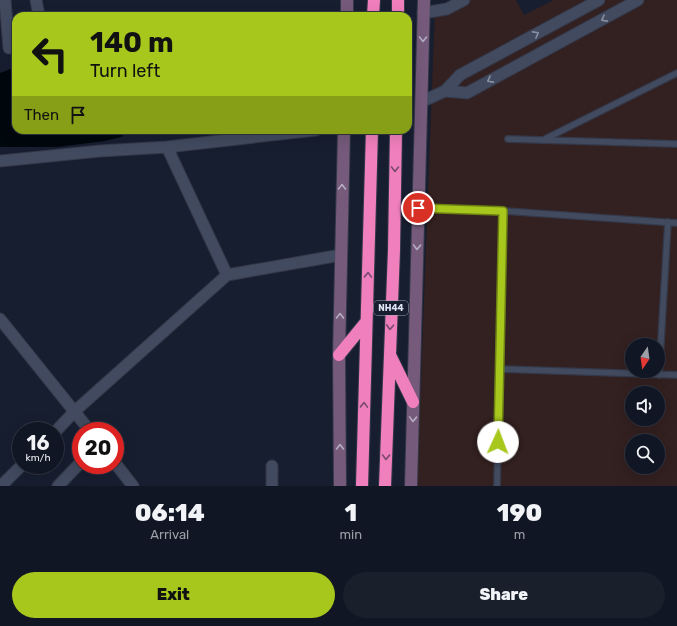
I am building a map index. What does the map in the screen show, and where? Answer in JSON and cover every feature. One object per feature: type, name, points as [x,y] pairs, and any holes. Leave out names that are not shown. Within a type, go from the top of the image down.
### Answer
[{"type":"highway","points":[[373,12],[374,0]]},
{"type":"highway","points":[[398,0],[398,12]]},
{"type":"highway","points":[[366,134],[372,148]]},
{"type":"highway","name":"NH44","points":[[362,486],[372,134]]},
{"type":"highway","name":"NH44","points":[[385,486],[395,207],[396,134]]},
{"type":"highway","points":[[339,356],[366,322]]},
{"type":"highway","points":[[389,354],[413,402]]},
{"type":"street","points":[[5,0],[8,48]]},
{"type":"street","points":[[36,0],[38,12]]},
{"type":"street","points":[[347,0],[347,12]]},
{"type":"street","points":[[411,486],[424,0]]},
{"type":"street","points":[[423,13],[447,9],[464,0]]},
{"type":"street","points":[[421,102],[445,91],[460,75],[599,0]]},
{"type":"street","points":[[445,91],[467,92],[638,0]]},
{"type":"street","points":[[518,44],[526,61]]},
{"type":"street","points":[[0,161],[100,151],[168,147],[281,134]]},
{"type":"street","points":[[340,486],[339,356],[344,134]]},
{"type":"street","points":[[168,147],[227,274]]},
{"type":"street","points":[[64,423],[227,274],[341,255]]},
{"type":"street","points":[[0,319],[83,422]]},
{"type":"street","points":[[272,466],[272,486]]},
{"type":"street","points":[[58,486],[72,471]]},
{"type":"street","points":[[1,486],[13,474]]},
{"type":"street","points":[[124,474],[133,486]]},
{"type":"lane","points":[[544,140],[677,73]]},
{"type":"lane","points":[[508,139],[677,144]]},
{"type":"lane","points":[[395,207],[503,211],[677,222]]},
{"type":"lane","points":[[497,486],[503,211]]},
{"type":"lane","points":[[661,338],[668,222]]},
{"type":"lane","points":[[500,369],[625,374]]},
{"type":"lane","points":[[665,375],[677,375]]},
{"type":"shaded area","points":[[459,0],[516,0],[524,15],[554,0],[677,0],[677,486],[417,486],[435,7]]},
{"type":"shaded area","points":[[12,68],[12,134],[125,134],[121,137],[105,141],[57,147],[0,147],[0,73]]},
{"type":"route","points":[[418,208],[503,211],[498,442]]}]
